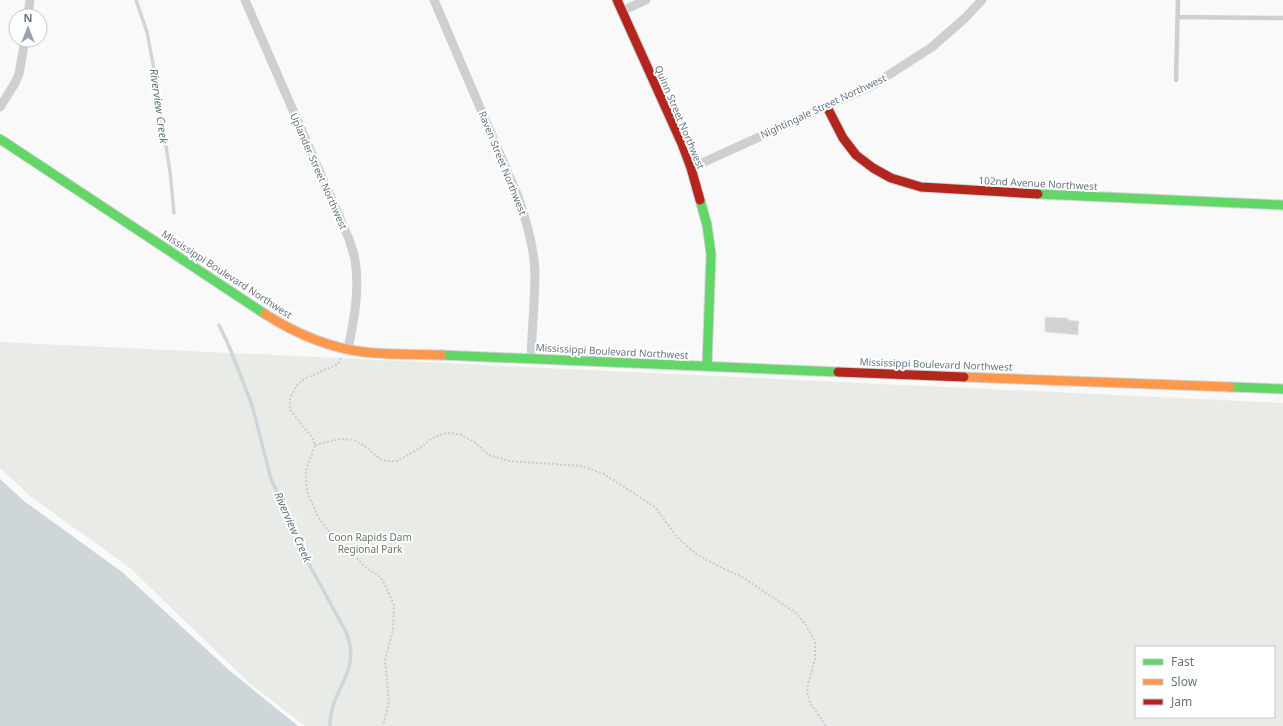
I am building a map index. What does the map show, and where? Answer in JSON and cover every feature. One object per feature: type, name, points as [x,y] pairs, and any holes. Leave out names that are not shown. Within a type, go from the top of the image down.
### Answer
[{"type":"street","name":"Uplander Street Northwest","points":[[245,0],[350,239],[355,260],[357,288],[353,329],[348,349]]},
{"type":"street","name":"Raven Street Northwest","points":[[434,0],[517,194],[526,221],[531,242],[535,272],[531,358]]},
{"type":"street","name":"Quinn Street Northwest","points":[[617,0],[691,168],[707,225],[711,254],[707,366]]},
{"type":"street","points":[[622,11],[646,0]]},
{"type":"street","name":"Nightingale Street Northwest","points":[[691,168],[873,85],[932,46],[965,18],[982,0]]},
{"type":"street","points":[[0,107],[19,74],[24,48]]},
{"type":"street","name":"102nd Avenue Northwest","points":[[827,107],[846,142],[858,157],[897,181],[921,187],[1073,196],[1283,205]]},
{"type":"street","name":"Mississippi Boulevard Northwest","points":[[0,139],[281,324],[320,342],[348,349],[364,352],[1283,389]]},
{"type":"lane","points":[[1176,80],[1178,0]]},
{"type":"lane","points":[[1178,17],[1283,18]]},
{"type":"path","points":[[338,364],[304,379],[297,385],[290,398],[290,410],[312,437],[315,445],[306,470],[306,482],[308,494],[318,517],[338,543],[355,556],[365,567],[379,576],[383,581],[394,605],[394,630],[386,652],[389,702],[383,726]]},
{"type":"path","points":[[315,445],[340,439],[354,440],[366,447],[380,459],[397,461],[417,450],[431,439],[442,434],[451,433],[461,435],[476,443],[489,455],[508,461],[582,466],[604,474],[654,507],[677,537],[696,554],[742,577],[796,613],[806,625],[815,642],[815,658],[807,688],[808,696],[810,704],[826,726]]},
{"type":"green space","name":"Coon Rapids Dam Regional Park","points":[[0,342],[1283,403],[1283,726],[305,726],[249,683],[129,567],[31,497],[0,468]]},
{"type":"shaded area","points":[[0,479],[24,501],[122,572],[230,671],[298,726],[0,726]]},
{"type":"building","points":[[1045,317],[1067,318],[1069,320],[1079,321],[1078,335],[1045,332]]},
{"type":"waterway","name":"Riverview Creek","points":[[136,0],[147,32],[155,75],[170,172],[174,213]]},
{"type":"waterway","name":"Riverview Creek","points":[[219,325],[229,346],[252,405],[271,479],[310,566],[346,632],[350,646],[351,659],[344,680],[334,701],[330,726]]},
{"type":"traffic: fast","points":[[0,139],[265,314]]},
{"type":"traffic: fast","points":[[1038,194],[1283,205]]},
{"type":"traffic: fast","points":[[700,200],[707,225],[711,254],[707,366]]},
{"type":"traffic: fast","points":[[441,355],[838,372]]},
{"type":"traffic: fast","points":[[1230,387],[1283,389]]},
{"type":"traffic: slow","points":[[265,314],[313,339],[338,347],[373,353],[441,355]]},
{"type":"traffic: slow","points":[[964,377],[1230,387]]},
{"type":"traffic: jam","points":[[617,0],[682,144],[691,168],[700,200]]},
{"type":"traffic: jam","points":[[827,107],[843,138],[856,155],[873,168],[891,178],[921,187],[1038,194]]},
{"type":"traffic: jam","points":[[838,372],[964,377]]}]
